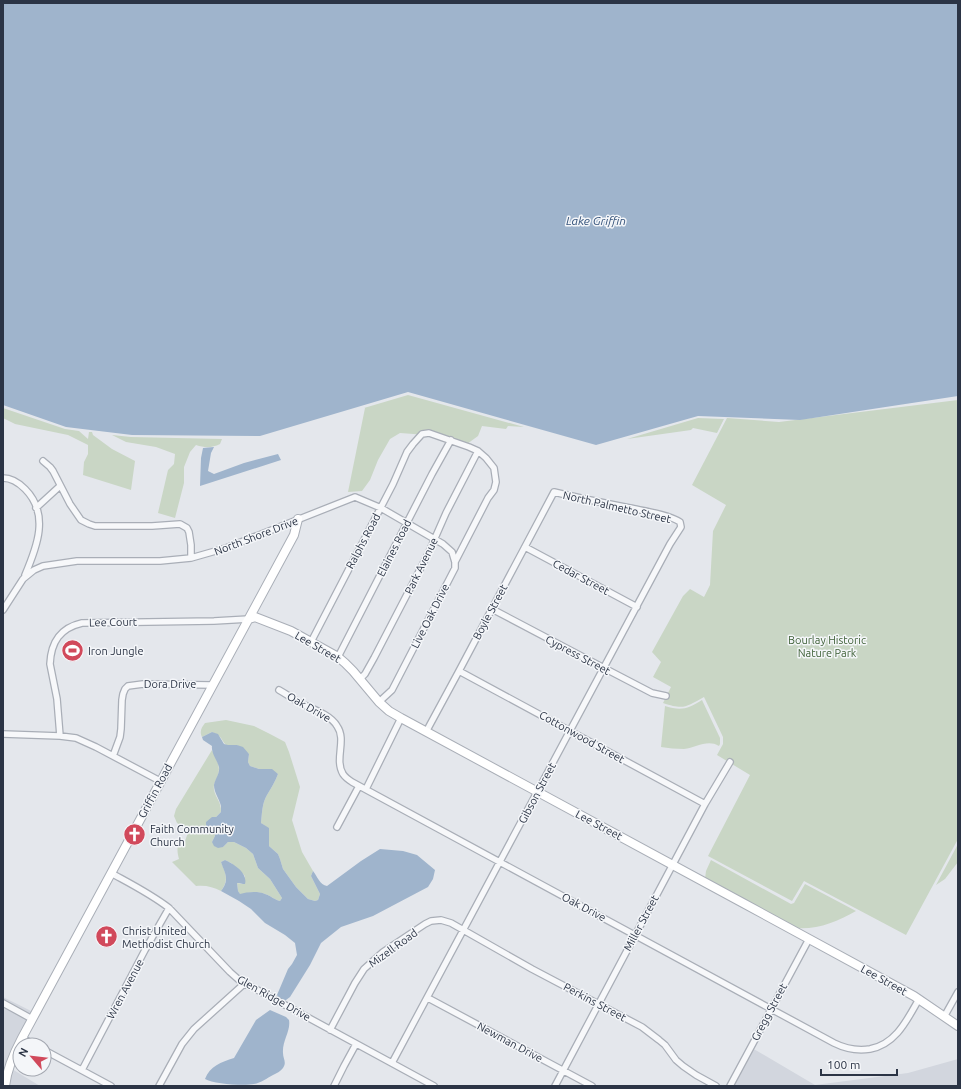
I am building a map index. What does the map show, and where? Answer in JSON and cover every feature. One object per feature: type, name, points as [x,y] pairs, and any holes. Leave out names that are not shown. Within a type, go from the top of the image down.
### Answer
[{"type":"street","name":"Ralphs Road","points":[[311,642],[407,452],[422,434],[428,433],[451,440]]},
{"type":"street","points":[[451,440],[478,451]]},
{"type":"street","name":"Elaines Road","points":[[338,657],[451,440]]},
{"type":"street","name":"Live Oak Drive","points":[[379,702],[392,690],[494,490],[496,482],[494,468],[491,463],[478,451]]},
{"type":"street","name":"Park Avenue","points":[[360,679],[365,674],[374,658],[428,554],[446,513],[478,451]]},
{"type":"street","points":[[43,461],[53,471],[77,516],[81,520],[88,524],[109,526],[152,526],[180,524],[187,528],[190,536],[191,558]]},
{"type":"street","points":[[3,478],[12,480],[26,490],[36,508],[39,521],[38,541],[23,579]]},
{"type":"street","points":[[36,508],[60,486]]},
{"type":"street","name":"North Palmetto Street","points":[[554,492],[664,516],[680,522]]},
{"type":"street","name":"Boyle Street","points":[[426,732],[554,492]]},
{"type":"street","name":"North Shore Drive","points":[[3,610],[23,579],[30,572],[38,568],[57,564],[90,561],[160,561],[191,558],[226,548],[355,497],[380,508],[448,547],[456,562]]},
{"type":"street","name":"Griffin Road","points":[[23,1037],[294,535],[298,520]]},
{"type":"street","name":"Gibson Street","points":[[392,1063],[680,527],[680,522]]},
{"type":"street","name":"Cedar Street","points":[[525,547],[637,607]]},
{"type":"street","name":"Cypress Street","points":[[492,609],[604,668],[652,692],[666,696]]},
{"type":"street","name":"Lee Street","points":[[249,619],[255,617],[278,625],[338,657],[345,662],[379,702],[401,718],[919,999],[958,1026]]},
{"type":"street","name":"Lee Court","points":[[60,736],[50,659],[56,640],[70,627],[89,622],[223,621],[249,619]]},
{"type":"street","name":"Cottonwood Street","points":[[459,671],[705,804]]},
{"type":"street","name":"Dora Drive","points":[[113,756],[120,737],[123,694],[128,686],[143,684],[212,685]]},
{"type":"street","name":"Oak Drive","points":[[280,690],[329,717],[336,724],[341,734],[339,760],[343,774],[352,782],[842,1047],[865,1050],[882,1045],[894,1037],[907,1021],[919,999]]},
{"type":"street","points":[[366,790],[401,718]]},
{"type":"street","points":[[3,734],[76,738],[113,756],[160,782]]},
{"type":"street","name":"Miller Street","points":[[555,1086],[672,864],[730,762]]},
{"type":"street","points":[[337,827],[359,786]]},
{"type":"street","name":"Glen Ridge Drive","points":[[111,873],[144,891],[169,908],[239,980],[434,1086]]},
{"type":"street","name":"Wren Avenue","points":[[82,1070],[145,950],[169,908]]},
{"type":"street","name":"Mizell Road","points":[[330,1030],[364,969],[383,952],[431,921],[444,920],[464,930]]},
{"type":"street","name":"Perkins Street","points":[[464,930],[532,969],[642,1027],[665,1045],[676,1060],[683,1066],[716,1086]]},
{"type":"street","name":"Gregg Street","points":[[730,1086],[809,939]]},
{"type":"street","points":[[159,1086],[187,1036],[245,983]]},
{"type":"street","points":[[944,1017],[958,992]]},
{"type":"street","name":"Newman Drive","points":[[428,998],[592,1086]]},
{"type":"street","points":[[3,1003],[32,1019]]},
{"type":"street","points":[[334,1086],[356,1044]]},
{"type":"street","points":[[52,1054],[111,1086]]},
{"type":"street","name":"Griffin Road","points":[[5,1086],[12,1060]]},
{"type":"shaded area","points":[[3,997],[33,1012],[22,1037],[12,1037],[12,1060],[3,1080]]},
{"type":"shaded area","points":[[752,1048],[815,1085],[908,1073],[958,1059],[958,1086],[732,1086]]},
{"type":"shaded area","points":[[12,1069],[12,1077],[25,1077],[40,1086],[8,1086]]},
{"type":"green space","points":[[408,395],[524,427],[508,426],[506,429],[482,426],[478,436],[467,444],[427,435],[400,433],[390,439],[378,460],[370,480],[362,491],[348,492],[364,408]]},
{"type":"green space","name":"Bourlay Historic Nature Park","points":[[958,400],[958,839],[906,935],[804,881],[792,901],[708,856],[750,775],[717,755],[723,744],[723,737],[704,697],[689,705],[680,707],[663,703],[671,687],[653,677],[661,662],[652,652],[683,596],[690,589],[704,597],[710,585],[713,531],[726,505],[692,485],[727,418],[779,422]]},
{"type":"green space","points":[[3,408],[65,429],[79,431],[88,439],[89,432],[92,432],[93,435],[112,449],[135,461],[131,490],[83,475],[84,462],[88,454],[88,445],[68,435],[15,424],[3,418]]},
{"type":"green space","points":[[698,418],[724,419],[717,433],[693,428],[691,430],[627,439]]},
{"type":"green space","points":[[112,435],[131,437],[222,439],[220,444],[211,447],[196,445],[190,452],[184,467],[184,483],[175,518],[158,513],[168,470],[174,464],[175,454],[156,447],[126,442]]},
{"type":"green space","points":[[702,700],[720,738],[719,746],[710,743],[684,749],[661,747],[665,706],[680,709],[693,705]]},
{"type":"green space","points":[[226,720],[254,726],[285,742],[300,787],[292,820],[302,852],[313,871],[311,876],[320,894],[318,900],[315,901],[308,899],[296,887],[283,869],[278,854],[269,846],[269,836],[267,830],[261,823],[264,801],[278,774],[266,769],[259,769],[250,766],[248,762],[249,754],[237,745],[229,746],[225,744],[217,734],[212,732],[202,737],[201,731],[205,723]]},
{"type":"green space","points":[[212,750],[218,765],[219,772],[214,788],[221,812],[216,817],[210,828],[215,826],[216,828],[212,842],[223,847],[228,842],[234,842],[246,848],[253,854],[258,868],[270,879],[282,898],[280,901],[259,892],[240,895],[237,883],[243,884],[245,876],[231,863],[225,860],[221,862],[226,880],[221,891],[215,888],[196,886],[172,862],[179,859],[179,841],[185,841],[189,830],[177,823],[174,816],[176,809]]},
{"type":"green space","points":[[958,844],[958,862],[945,879],[936,885]]},
{"type":"green space","points":[[711,860],[791,904],[794,903],[805,884],[856,911],[842,919],[827,924],[811,928],[795,928],[705,879],[706,871]]},
{"type":"water","name":"Lake Griffin","points":[[3,3],[958,3],[958,396],[800,420],[698,416],[596,445],[408,392],[260,436],[132,435],[66,427],[3,405]]},
{"type":"water","points":[[214,447],[211,453],[208,471],[214,474],[244,463],[278,454],[281,460],[200,486],[201,458],[203,448]]},
{"type":"water","points":[[212,732],[218,734],[224,744],[243,747],[249,754],[248,762],[250,766],[259,769],[272,769],[278,774],[264,801],[261,823],[269,828],[269,846],[278,854],[283,869],[296,887],[308,899],[315,901],[318,900],[320,894],[311,876],[313,871],[321,882],[327,886],[380,849],[403,851],[417,855],[435,870],[433,879],[428,887],[373,916],[341,927],[321,943],[310,965],[290,997],[282,1003],[277,995],[288,969],[297,955],[295,943],[265,923],[251,909],[221,891],[224,887],[226,876],[221,862],[225,860],[240,869],[244,876],[245,884],[237,883],[240,894],[259,892],[276,900],[280,901],[282,898],[270,879],[258,868],[253,854],[246,848],[234,842],[228,842],[223,847],[218,848],[214,846],[212,842],[216,829],[215,827],[206,827],[206,822],[212,817],[216,817],[221,812],[221,806],[214,785],[219,772],[219,767],[213,754],[212,746],[203,740],[202,737]]},
{"type":"water","points":[[270,1010],[286,1017],[289,1020],[289,1028],[283,1049],[285,1064],[282,1069],[259,1083],[254,1084],[229,1084],[205,1079],[213,1068],[220,1063],[234,1058],[256,1020]]},
{"type":"place","name":"Iron Jungle","points":[[73,651]]},
{"type":"place","name":"Faith Community Church","points":[[134,835]]},
{"type":"place","name":"Christ United Methodist Church","points":[[106,937]]}]
